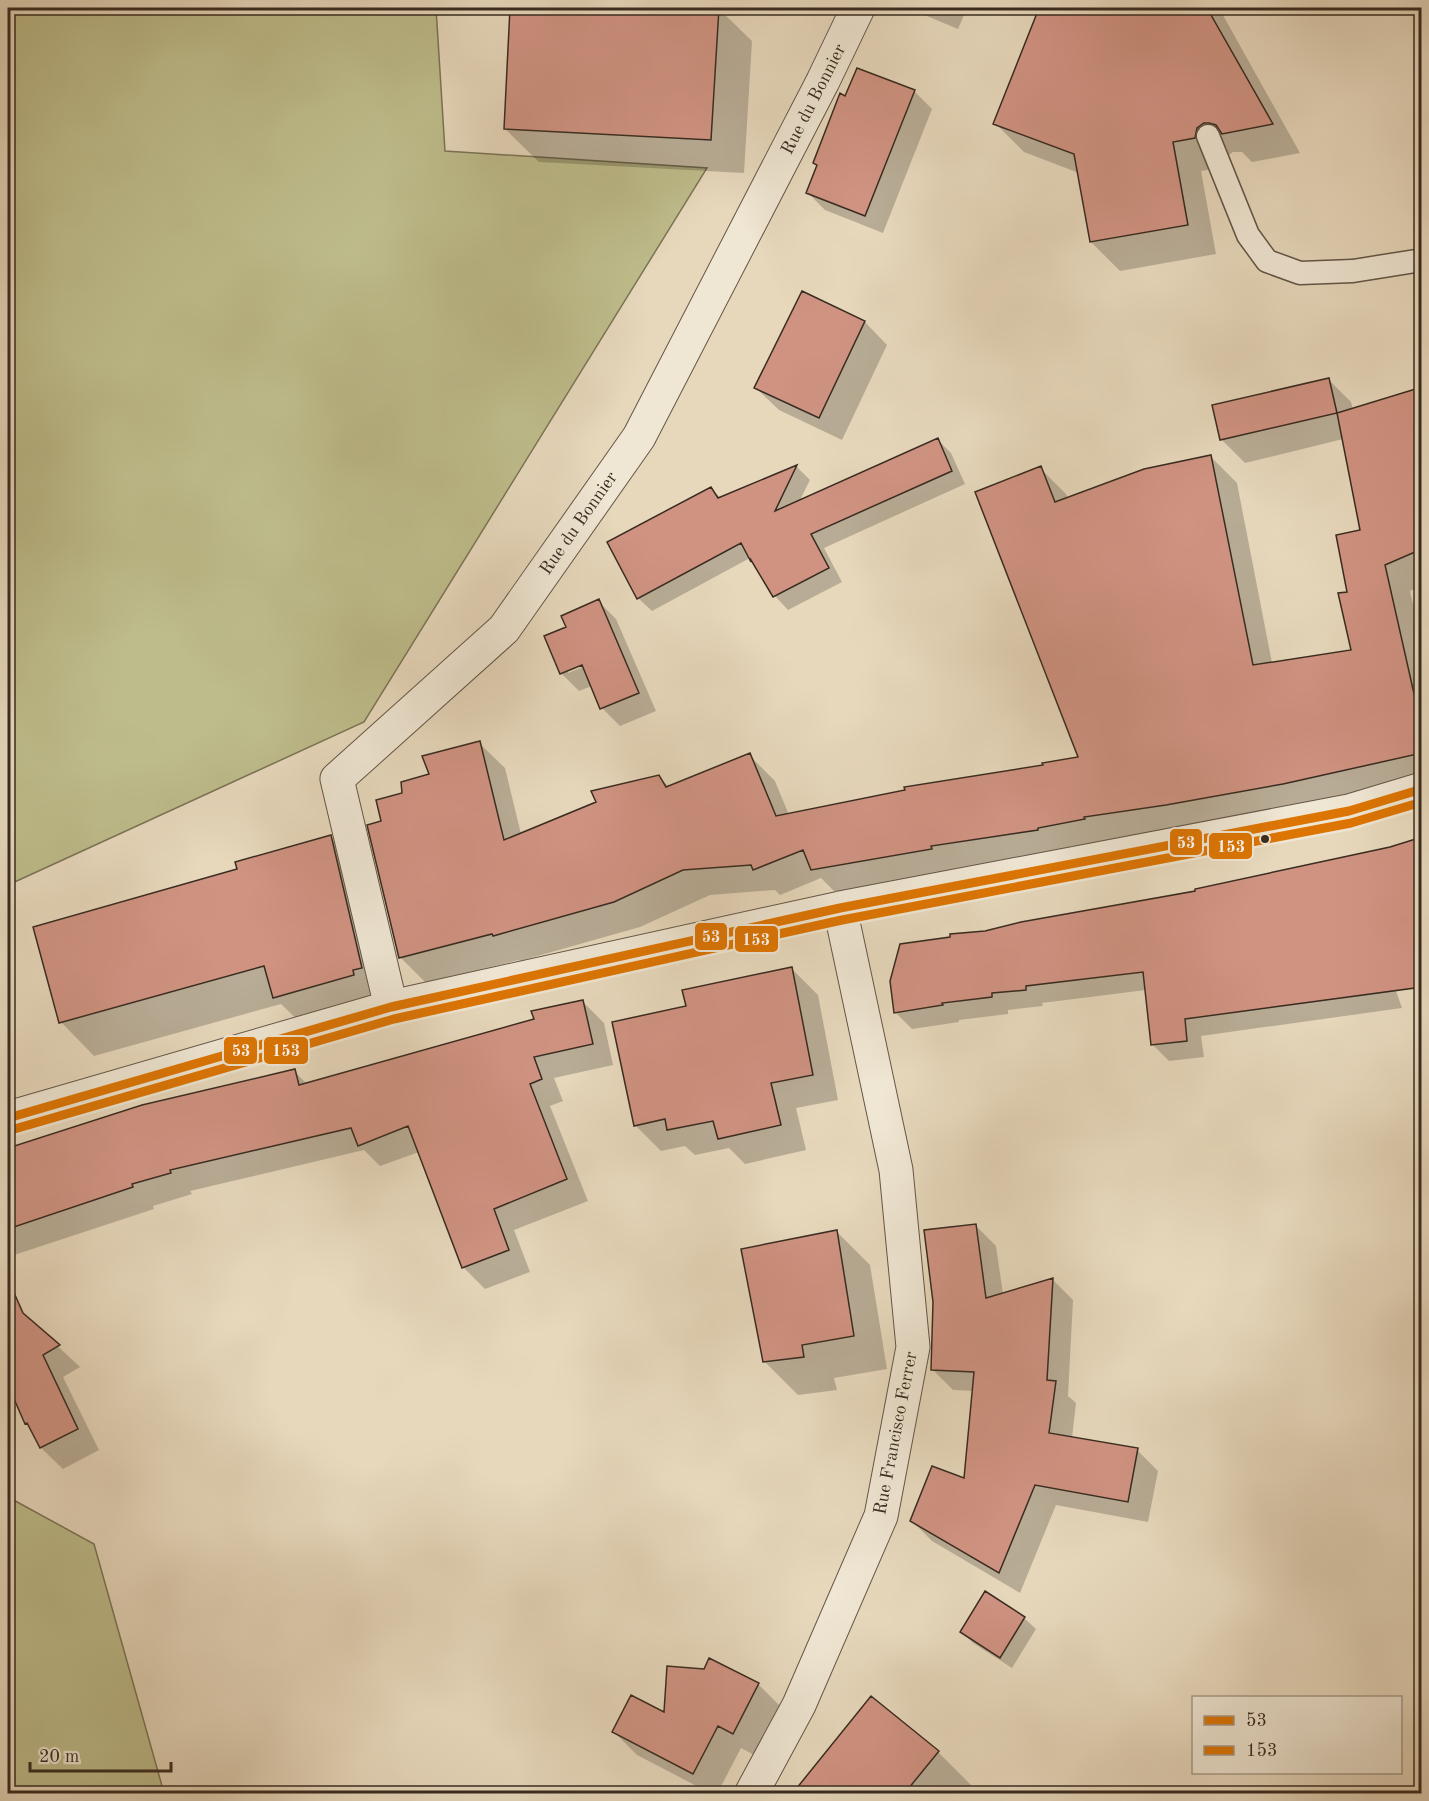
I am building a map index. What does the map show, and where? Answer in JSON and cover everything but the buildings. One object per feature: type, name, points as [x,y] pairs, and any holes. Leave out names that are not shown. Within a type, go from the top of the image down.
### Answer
[{"type":"street","name":"Rue du Bonnier","points":[[391,1007],[337,779],[504,629],[639,436],[823,81],[858,8]]},
{"type":"street","points":[[8,1118],[391,1007],[840,908],[1349,811],[1422,789]]},
{"type":"street","name":"Rue Francisco Ferrer","points":[[751,1794],[799,1705],[881,1516],[913,1347],[896,1170],[840,908]]},
{"type":"lane","points":[[1208,136],[1248,235],[1267,261],[1300,273],[1353,271],[1422,260]]},
{"type":"shaded area","points":[[8,8],[436,8],[445,151],[707,168],[364,722],[8,885]]},
{"type":"shaded area","points":[[8,1497],[94,1544],[164,1793],[8,1793]]},
{"type":"transit line","name":"53","points":[[8,1118],[391,1007],[840,908],[1349,811],[1422,789]]},
{"type":"transit line","name":"153","points":[[11,1130],[394,1019],[842,920],[1351,823],[1422,802]]}]
